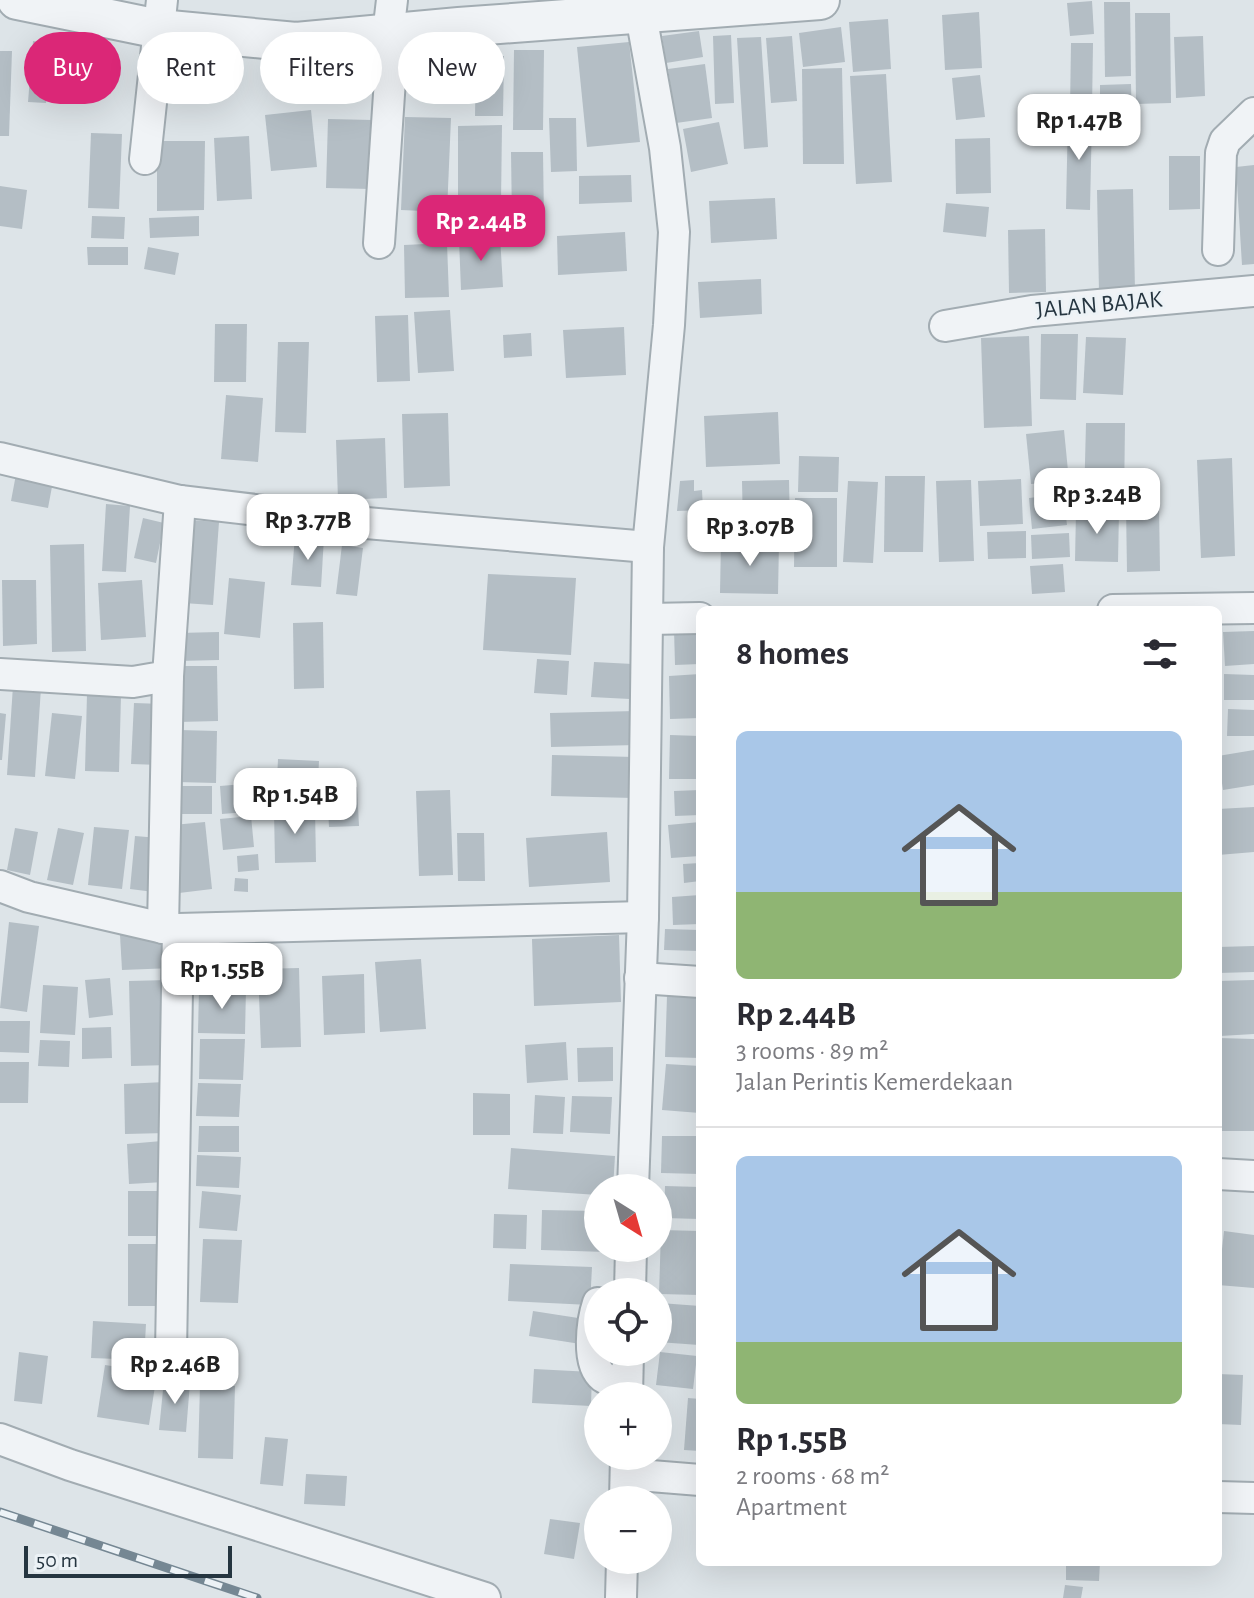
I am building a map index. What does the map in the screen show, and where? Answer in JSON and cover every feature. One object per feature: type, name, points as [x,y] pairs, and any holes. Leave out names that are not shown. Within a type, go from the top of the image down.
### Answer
[{"type":"street","points":[[17,0],[160,14],[296,42],[391,23],[460,14],[641,15],[820,0]]},
{"type":"street","points":[[145,159],[160,14]]},
{"type":"street","points":[[633,1174],[643,917],[648,547],[669,325],[674,232],[665,148],[641,15]]},
{"type":"street","points":[[379,243],[391,23]]},
{"type":"street","points":[[1218,250],[1221,153],[1225,141],[1254,113]]},
{"type":"street","name":"JALAN BAJAK","points":[[945,326],[1032,311],[1254,291]]},
{"type":"street","points":[[0,458],[180,501],[337,520],[648,547]]},
{"type":"street","points":[[171,1353],[168,676],[180,501]]},
{"type":"street","points":[[1222,608],[1254,608]]},
{"type":"street","points":[[649,619],[696,618]]},
{"type":"street","points":[[0,674],[133,682],[168,676]]},
{"type":"street","points":[[0,886],[29,897],[171,929],[643,917]]},
{"type":"street","points":[[640,978],[696,982]]},
{"type":"street","points":[[1222,1174],[1254,1176]]},
{"type":"street","points":[[595,1366],[601,1376],[612,1382]]},
{"type":"street","points":[[0,1439],[70,1465],[485,1598]]},
{"type":"street","points":[[626,1477],[696,1480]]},
{"type":"street","points":[[1222,1497],[1254,1498]]},
{"type":"street","points":[[621,1598],[622,1574]]},
{"type":"building","points":[[1092,1],[1094,34],[1070,36],[1067,3]]},
{"type":"building","points":[[1104,2],[1130,2],[1131,76],[1105,77]]},
{"type":"building","points":[[979,12],[982,68],[945,70],[942,15]]},
{"type":"building","points":[[1135,13],[1170,13],[1171,103],[1136,104]]},
{"type":"building","points":[[888,19],[891,69],[853,72],[849,22]]},
{"type":"building","points":[[841,27],[845,62],[803,67],[799,33]]},
{"type":"building","points":[[699,31],[703,57],[666,63],[662,36]]},
{"type":"building","points":[[731,35],[734,103],[715,104],[713,36]]},
{"type":"building","points":[[792,36],[797,101],[771,103],[766,38]]},
{"type":"building","points":[[1203,36],[1205,96],[1176,98],[1174,37]]},
{"type":"building","points":[[761,37],[768,147],[744,149],[737,38]]},
{"type":"building","points":[[629,42],[640,142],[587,147],[577,47]]},
{"type":"building","points":[[1071,43],[1093,43],[1092,109],[1070,109]]},
{"type":"building","points":[[514,50],[544,50],[543,130],[513,130]]},
{"type":"building","points":[[0,51],[12,51],[9,136],[0,136]]},
{"type":"building","points":[[705,64],[712,118],[676,123],[668,69]]},
{"type":"building","points":[[842,68],[844,164],[803,164],[802,69]]},
{"type":"building","points":[[886,74],[892,182],[856,184],[850,76]]},
{"type":"building","points":[[980,75],[985,117],[956,120],[952,78]]},
{"type":"building","points":[[1131,84],[1132,121],[1100,122],[1100,85]]},
{"type":"building","points":[[475,104],[503,104],[503,116],[475,116]]},
{"type":"building","points":[[311,110],[317,167],[271,171],[265,115]]},
{"type":"building","points":[[1068,114],[1092,114],[1090,210],[1066,209]]},
{"type":"building","points":[[405,117],[451,118],[447,212],[401,210]]},
{"type":"building","points":[[549,118],[576,118],[577,171],[551,172]]},
{"type":"building","points":[[328,119],[373,120],[371,189],[326,188]]},
{"type":"building","points":[[719,122],[728,164],[691,172],[683,129]]},
{"type":"building","points":[[502,125],[501,203],[458,203],[458,126]]},
{"type":"building","points":[[91,133],[122,134],[119,209],[88,208]]},
{"type":"building","points":[[249,136],[252,199],[217,201],[214,138]]},
{"type":"building","points":[[990,138],[991,193],[956,194],[955,139]]},
{"type":"building","points":[[157,141],[205,141],[204,210],[157,211]]},
{"type":"building","points":[[511,152],[543,152],[544,221],[512,222]]},
{"type":"building","points":[[1169,156],[1200,156],[1200,209],[1169,210]]},
{"type":"building","points":[[1254,165],[1254,264],[1242,265],[1236,167]]},
{"type":"building","points":[[631,175],[632,202],[579,204],[579,176]]},
{"type":"building","points":[[0,186],[27,190],[22,229],[0,226]]},
{"type":"building","points":[[1133,189],[1135,291],[1099,292],[1097,190]]},
{"type":"building","points":[[775,198],[777,239],[711,243],[709,201]]},
{"type":"building","points":[[946,203],[989,207],[986,237],[943,232]]},
{"type":"building","points":[[501,207],[501,228],[460,229],[459,208]]},
{"type":"building","points":[[92,216],[125,217],[124,239],[91,238]]},
{"type":"building","points":[[199,216],[199,236],[150,238],[149,218]]},
{"type":"building","points":[[1045,229],[1046,292],[1009,293],[1008,230]]},
{"type":"building","points":[[625,232],[627,271],[558,275],[557,236]]},
{"type":"building","points":[[500,236],[503,287],[461,290],[459,239]]},
{"type":"building","points":[[447,243],[449,297],[405,298],[404,245]]},
{"type":"building","points":[[87,247],[128,247],[128,265],[88,265]]},
{"type":"building","points":[[148,247],[179,253],[175,275],[144,269]]},
{"type":"building","points":[[761,279],[762,314],[700,318],[698,282]]},
{"type":"building","points":[[450,310],[454,371],[418,373],[414,312]]},
{"type":"building","points":[[408,315],[410,381],[377,382],[375,316]]},
{"type":"building","points":[[215,324],[247,324],[246,382],[214,382]]},
{"type":"building","points":[[624,327],[626,375],[566,378],[563,330]]},
{"type":"building","points":[[531,333],[532,356],[504,358],[503,335]]},
{"type":"building","points":[[1041,334],[1078,334],[1076,400],[1040,399]]},
{"type":"building","points":[[1029,336],[1032,426],[984,428],[981,338]]},
{"type":"building","points":[[1086,337],[1126,338],[1123,395],[1083,393]]},
{"type":"building","points":[[278,342],[309,342],[306,433],[275,432]]},
{"type":"building","points":[[226,395],[263,398],[258,462],[221,459]]},
{"type":"building","points":[[778,412],[780,464],[706,467],[704,416]]},
{"type":"building","points":[[448,413],[450,486],[404,488],[402,414]]},
{"type":"building","points":[[1086,423],[1125,423],[1124,502],[1084,502]]},
{"type":"building","points":[[1064,430],[1069,481],[1031,484],[1026,434]]},
{"type":"building","points":[[385,438],[387,498],[338,500],[336,440]]},
{"type":"building","points":[[799,456],[839,457],[838,492],[798,492]]},
{"type":"building","points":[[1232,458],[1235,556],[1201,558],[1197,460]]},
{"type":"building","points":[[17,469],[54,476],[48,508],[11,501]]},
{"type":"building","points":[[885,476],[925,476],[923,552],[884,552]]},
{"type":"building","points":[[1021,479],[1023,524],[980,526],[978,481]]},
{"type":"building","points":[[694,480],[694,491],[702,490],[703,510],[677,511],[680,481]]},
{"type":"building","points":[[789,480],[790,527],[743,529],[742,481]]},
{"type":"building","points":[[971,480],[974,561],[939,562],[936,481]]},
{"type":"building","points":[[848,481],[878,482],[873,563],[843,562]]},
{"type":"building","points":[[1063,494],[1067,525],[1032,529],[1029,498]]},
{"type":"building","points":[[795,498],[837,498],[837,567],[794,567]]},
{"type":"building","points":[[106,504],[130,506],[126,572],[102,571]]},
{"type":"building","points":[[1159,505],[1160,571],[1127,572],[1126,506]]},
{"type":"building","points":[[1076,511],[1119,511],[1118,562],[1075,561]]},
{"type":"building","points":[[143,518],[164,523],[156,563],[134,558]]},
{"type":"building","points":[[188,520],[219,522],[213,605],[183,603]]},
{"type":"building","points":[[1026,531],[1026,558],[988,559],[987,532]]},
{"type":"building","points":[[1069,533],[1070,557],[1032,559],[1031,535]]},
{"type":"building","points":[[295,536],[324,538],[321,587],[291,585]]},
{"type":"building","points":[[721,541],[779,542],[778,594],[720,593]]},
{"type":"building","points":[[84,544],[86,651],[52,652],[50,545]]},
{"type":"building","points":[[342,545],[363,548],[357,596],[336,594]]},
{"type":"building","points":[[1063,564],[1065,592],[1032,594],[1030,566]]},
{"type":"building","points":[[488,574],[576,578],[571,655],[483,650]]},
{"type":"building","points":[[229,578],[265,582],[260,638],[224,634]]},
{"type":"building","points":[[2,580],[36,580],[37,644],[3,646]]},
{"type":"building","points":[[142,580],[146,637],[101,640],[98,583]]},
{"type":"building","points":[[323,622],[324,688],[294,689],[293,623]]},
{"type":"building","points":[[696,629],[696,664],[675,665],[674,630]]},
{"type":"building","points":[[1254,631],[1254,664],[1225,666],[1223,632]]},
{"type":"building","points":[[219,632],[219,660],[178,661],[178,633]]},
{"type":"building","points":[[537,659],[569,661],[567,695],[534,693]]},
{"type":"building","points":[[594,662],[633,664],[630,699],[591,697]]},
{"type":"building","points":[[177,666],[217,666],[218,721],[178,722]]},
{"type":"building","points":[[696,674],[696,718],[670,719],[669,676]]},
{"type":"building","points":[[1224,674],[1254,675],[1254,700],[1224,700]]},
{"type":"building","points":[[13,686],[41,688],[35,777],[7,775]]},
{"type":"building","points":[[87,694],[121,695],[119,772],[85,771]]},
{"type":"building","points":[[134,703],[163,704],[160,765],[131,764]]},
{"type":"building","points":[[1228,709],[1254,710],[1254,736],[1227,736]]},
{"type":"building","points":[[636,711],[637,745],[551,747],[550,713]]},
{"type":"building","points":[[0,713],[6,714],[2,760],[0,760]]},
{"type":"building","points":[[52,713],[82,716],[75,779],[45,776]]},
{"type":"building","points":[[179,730],[217,731],[216,783],[177,782]]},
{"type":"building","points":[[670,735],[696,736],[696,779],[669,779]]},
{"type":"building","points":[[1254,750],[1254,785],[1223,790],[1222,755]]},
{"type":"building","points":[[552,755],[635,757],[634,798],[551,796]]},
{"type":"building","points":[[278,759],[319,761],[317,803],[276,801]]},
{"type":"building","points":[[256,783],[258,811],[222,814],[220,786]]},
{"type":"building","points":[[181,786],[212,786],[212,814],[181,814]]},
{"type":"building","points":[[357,787],[359,826],[329,827],[327,789]]},
{"type":"building","points":[[450,790],[453,875],[419,876],[416,791]]},
{"type":"building","points":[[696,790],[696,815],[675,816],[674,791]]},
{"type":"building","points":[[1254,807],[1254,852],[1222,855],[1222,809]]},
{"type":"building","points":[[315,809],[316,862],[275,863],[274,810]]},
{"type":"building","points":[[251,816],[254,847],[223,850],[220,819]]},
{"type":"building","points":[[205,822],[212,889],[179,893],[173,825]]},
{"type":"building","points":[[696,822],[696,856],[671,858],[668,825]]},
{"type":"building","points":[[94,827],[129,830],[122,889],[88,885]]},
{"type":"building","points":[[15,828],[38,832],[30,875],[7,870]]},
{"type":"building","points":[[58,828],[84,833],[73,885],[47,880]]},
{"type":"building","points":[[607,832],[610,882],[529,887],[526,838]]},
{"type":"building","points":[[457,833],[484,833],[485,881],[458,881]]},
{"type":"building","points":[[135,836],[159,838],[154,892],[130,889]]},
{"type":"building","points":[[258,854],[259,870],[238,872],[237,856]]},
{"type":"building","points":[[696,863],[696,882],[684,883],[683,864]]},
{"type":"building","points":[[235,878],[248,879],[248,892],[234,891]]},
{"type":"building","points":[[696,895],[696,924],[673,925],[672,897]]},
{"type":"building","points":[[9,922],[39,926],[27,1012],[0,1008]]},
{"type":"building","points":[[665,929],[696,930],[696,951],[664,950]]},
{"type":"building","points":[[172,933],[173,968],[122,970],[120,935]]},
{"type":"building","points":[[244,933],[245,980],[201,982],[200,934]]},
{"type":"building","points":[[619,935],[621,1002],[534,1006],[532,939]]},
{"type":"building","points":[[1254,946],[1254,972],[1222,973],[1222,947]]},
{"type":"building","points":[[421,959],[426,1029],[380,1032],[375,962]]},
{"type":"building","points":[[299,968],[301,1047],[261,1048],[258,969]]},
{"type":"building","points":[[364,974],[365,1033],[324,1035],[322,976]]},
{"type":"building","points":[[110,978],[113,1015],[89,1018],[85,980]]},
{"type":"building","points":[[168,980],[170,1065],[131,1066],[129,981]]},
{"type":"building","points":[[1254,980],[1254,1034],[1222,1036],[1222,981]]},
{"type":"building","points":[[43,985],[78,987],[75,1035],[40,1033]]},
{"type":"building","points":[[199,989],[246,989],[245,1034],[198,1033]]},
{"type":"building","points":[[667,996],[696,997],[696,1058],[665,1057]]},
{"type":"building","points":[[0,1021],[30,1021],[29,1053],[0,1052]]},
{"type":"building","points":[[111,1027],[112,1058],[82,1059],[82,1028]]},
{"type":"building","points":[[1222,1038],[1254,1039],[1254,1131],[1222,1131]]},
{"type":"building","points":[[200,1039],[245,1039],[243,1080],[199,1079]]},
{"type":"building","points":[[40,1040],[70,1041],[69,1067],[38,1066]]},
{"type":"building","points":[[566,1042],[568,1080],[527,1083],[525,1045]]},
{"type":"building","points":[[613,1047],[613,1081],[578,1082],[577,1048]]},
{"type":"building","points":[[0,1062],[29,1062],[28,1103],[0,1103]]},
{"type":"building","points":[[666,1064],[696,1066],[696,1113],[662,1110]]},
{"type":"building","points":[[165,1082],[166,1133],[125,1134],[124,1084]]},
{"type":"building","points":[[198,1083],[241,1084],[239,1117],[196,1116]]},
{"type":"building","points":[[473,1093],[510,1094],[510,1135],[473,1135]]},
{"type":"building","points":[[535,1095],[565,1097],[563,1134],[533,1133]]},
{"type":"building","points":[[572,1096],[612,1097],[610,1134],[570,1132]]},
{"type":"building","points":[[199,1126],[239,1126],[239,1152],[198,1152]]},
{"type":"building","points":[[662,1136],[696,1136],[696,1174],[661,1173]]},
{"type":"building","points":[[162,1141],[164,1182],[129,1184],[127,1144]]},
{"type":"building","points":[[511,1148],[615,1156],[614,1174],[584,1174],[584,1194],[508,1189]]},
{"type":"building","points":[[197,1155],[241,1157],[239,1188],[196,1186]]},
{"type":"building","points":[[672,1186],[696,1187],[696,1219],[672,1218]]},
{"type":"building","points":[[128,1191],[159,1191],[159,1236],[128,1236]]},
{"type":"building","points":[[202,1191],[241,1195],[237,1231],[199,1228]]},
{"type":"building","points":[[542,1210],[584,1211],[584,1251],[541,1250]]},
{"type":"building","points":[[494,1214],[527,1215],[526,1249],[493,1248]]},
{"type":"building","points":[[672,1230],[696,1231],[696,1295],[672,1294],[672,1278],[660,1278],[660,1262],[672,1262]]},
{"type":"building","points":[[1224,1231],[1254,1235],[1254,1288],[1222,1285]]},
{"type":"building","points":[[203,1239],[242,1240],[238,1303],[200,1302]]},
{"type":"building","points":[[128,1244],[161,1244],[161,1306],[128,1306]]},
{"type":"building","points":[[510,1264],[592,1267],[591,1278],[584,1278],[584,1305],[508,1301]]},
{"type":"building","points":[[672,1304],[696,1306],[696,1345],[672,1343]]},
{"type":"building","points":[[533,1311],[584,1319],[584,1345],[529,1336]]},
{"type":"building","points":[[93,1321],[146,1324],[144,1360],[91,1358]]},
{"type":"building","points":[[196,1339],[214,1339],[215,1377],[196,1377]]},
{"type":"building","points":[[19,1352],[48,1356],[42,1404],[14,1401]]},
{"type":"building","points":[[672,1353],[696,1356],[693,1389],[672,1387],[672,1382],[656,1382],[658,1366],[672,1366]]},
{"type":"building","points":[[105,1365],[157,1373],[149,1425],[97,1417]]},
{"type":"building","points":[[534,1369],[592,1372],[592,1382],[584,1382],[584,1406],[532,1403]]},
{"type":"building","points":[[1222,1374],[1243,1375],[1241,1425],[1222,1424]]},
{"type":"building","points":[[164,1380],[190,1383],[186,1432],[159,1430]]},
{"type":"building","points":[[200,1385],[235,1386],[233,1459],[198,1458]]},
{"type":"building","points":[[688,1398],[696,1399],[696,1451],[684,1450]]},
{"type":"building","points":[[265,1437],[288,1439],[283,1486],[260,1484]]},
{"type":"building","points":[[306,1474],[347,1476],[345,1506],[304,1504]]},
{"type":"building","points":[[550,1519],[580,1523],[574,1559],[544,1554]]},
{"type":"building","points":[[1066,1566],[1100,1566],[1099,1581],[1066,1580]]},
{"type":"building","points":[[1065,1585],[1083,1587],[1081,1598],[1063,1598]]},
{"type":"railway","points":[[0,1512],[257,1598]]}]
